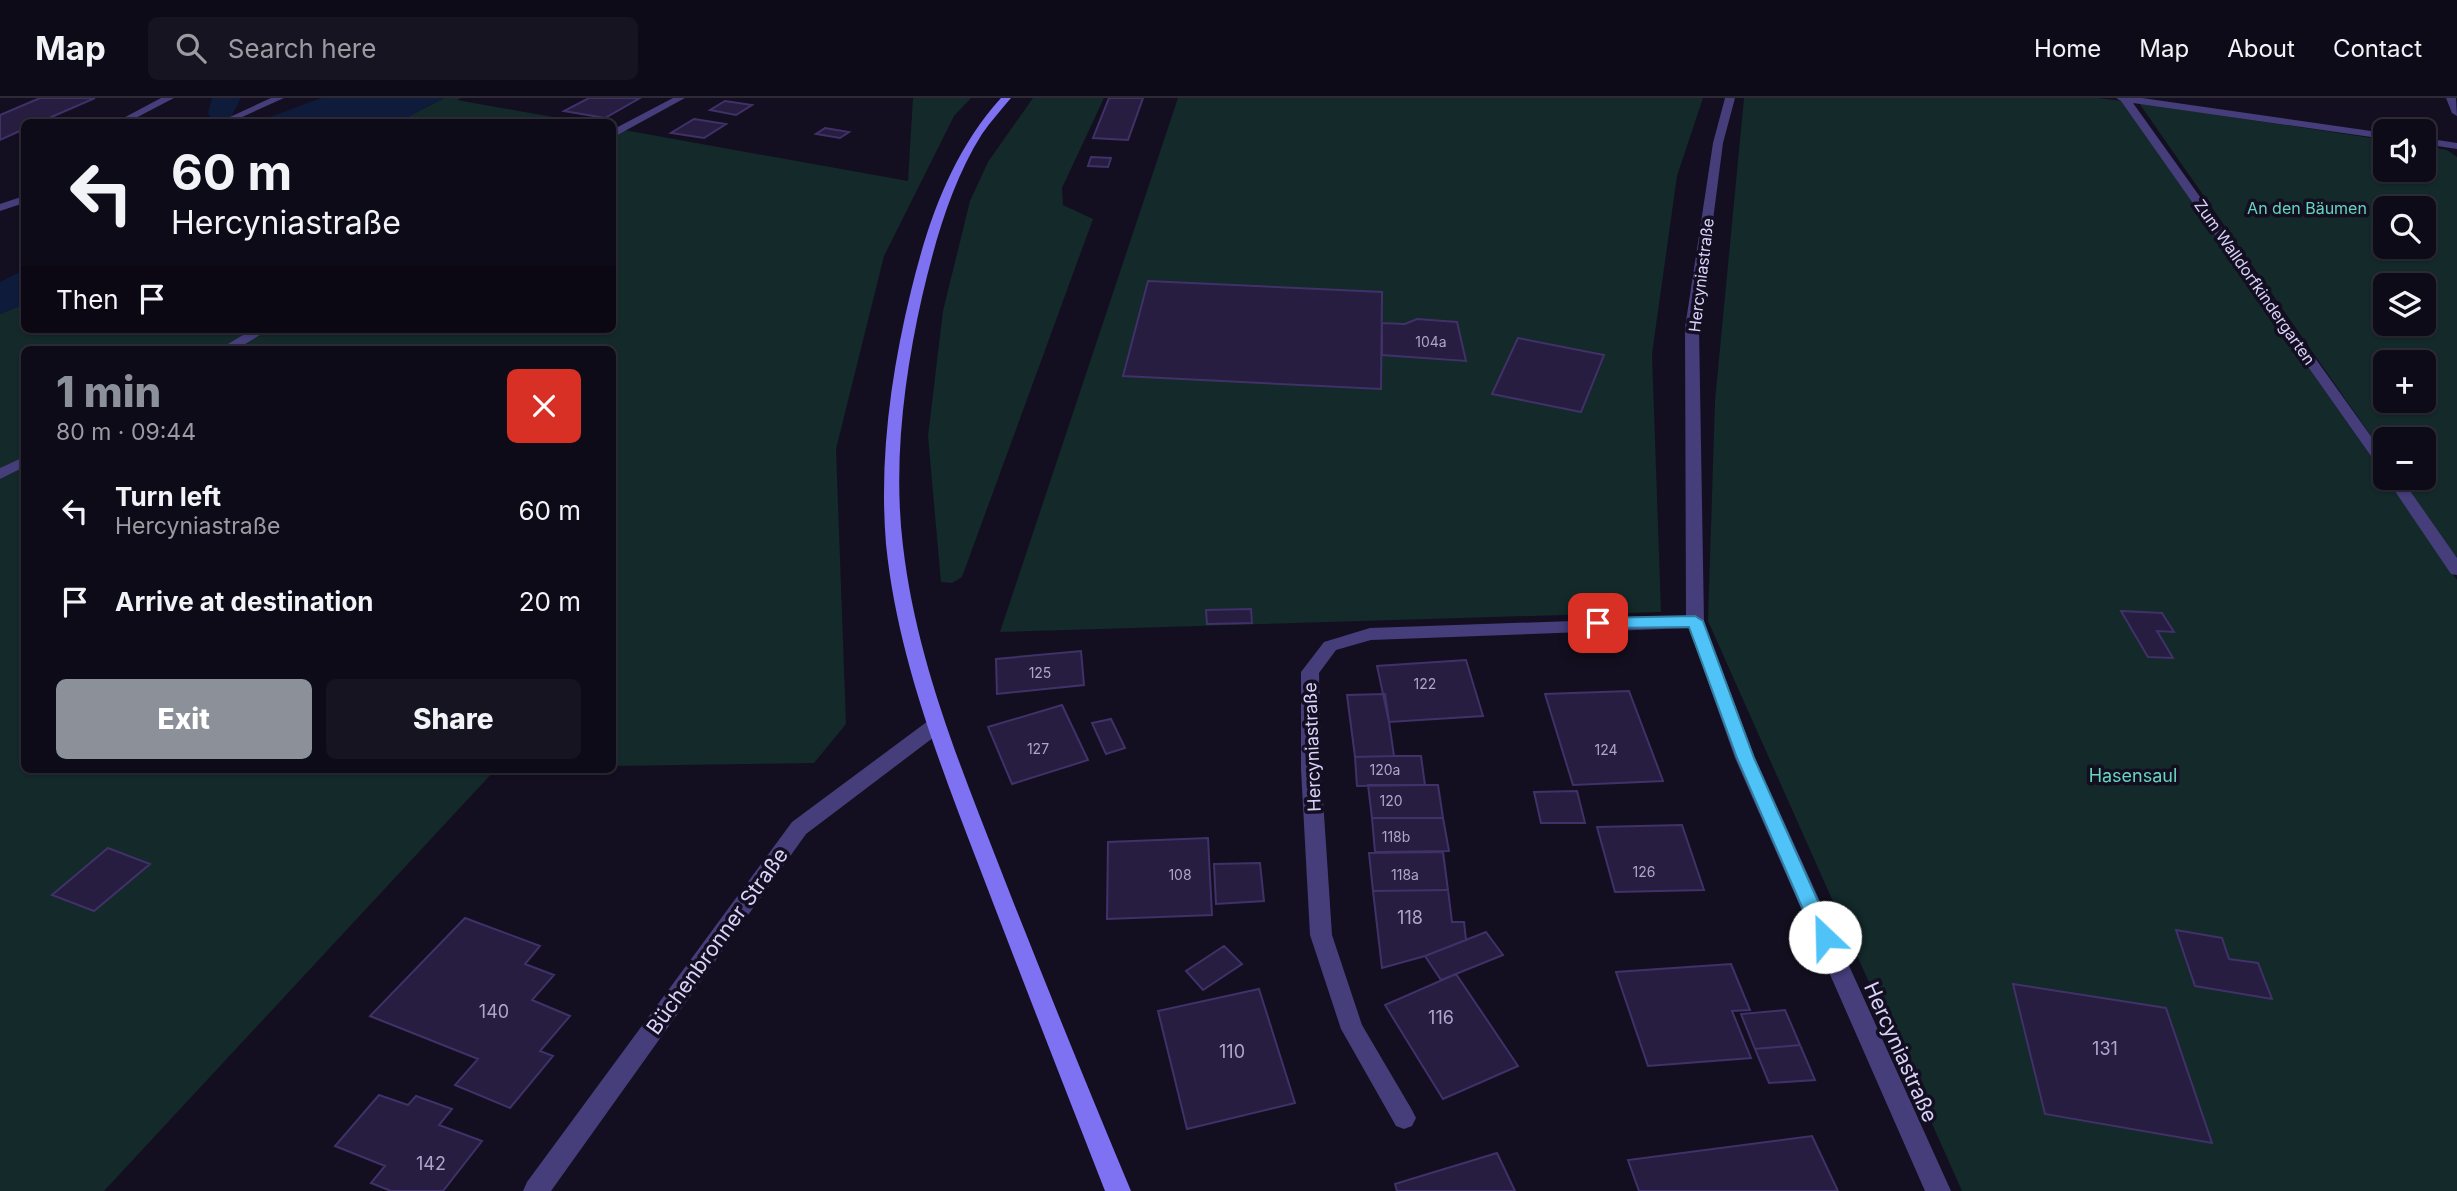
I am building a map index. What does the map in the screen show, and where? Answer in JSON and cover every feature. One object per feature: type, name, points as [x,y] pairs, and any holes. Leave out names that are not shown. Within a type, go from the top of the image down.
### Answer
[{"type":"main road","points":[[1006,98],[981,129],[940,215],[908,327],[899,380],[892,499],[897,556],[912,637],[935,726],[1118,1191]]},
{"type":"street","points":[[127,119],[169,98]]},
{"type":"street","points":[[231,119],[279,98]]},
{"type":"street","points":[[616,133],[680,98]]},
{"type":"street","name":"Hercyniastraße","points":[[1730,98],[1718,143],[1692,328],[1695,621],[1745,758],[1938,1191]]},
{"type":"street","points":[[2123,98],[2168,101],[2373,134]]},
{"type":"street","name":"Zum Walldorfkindergarten","points":[[2123,98],[2373,449]]},
{"type":"street","points":[[2451,98],[2457,113]]},
{"type":"street","points":[[2436,143],[2457,146]]},
{"type":"street","points":[[0,208],[21,200]]},
{"type":"street","points":[[232,346],[256,333]]},
{"type":"street","points":[[0,474],[21,463]]},
{"type":"street","points":[[2402,490],[2457,570]]},
{"type":"street","name":"Hercyniastraße","points":[[1404,1118],[1352,1030],[1321,935],[1311,769],[1310,672],[1330,646],[1370,634],[1695,621]]},
{"type":"street","name":"Büchenbronner Straße","points":[[536,1191],[799,828],[935,726]]},
{"type":"green space","points":[[444,98],[461,98],[457,100],[564,119],[404,119]]},
{"type":"green space","points":[[913,98],[971,98],[954,116],[884,256],[836,449],[846,724],[814,763],[616,766],[616,346],[21,346],[21,773],[492,773],[104,1191],[0,1191],[0,314],[21,305],[21,333],[616,333],[616,129],[908,181]]},
{"type":"green space","points":[[1033,98],[1104,98],[1062,188],[1063,205],[1093,219],[962,577],[952,583],[941,582],[928,436],[943,311],[970,201],[988,162]]},
{"type":"green space","points":[[1178,98],[1703,98],[1677,176],[1652,354],[1661,612],[1000,632]]},
{"type":"green space","name":"Hasensaul","points":[[1744,98],[2098,98],[2123,101],[2373,460],[2373,490],[2394,490],[2457,580],[2457,1191],[1962,1191],[1708,621],[1715,401]]},
{"type":"green space","name":"An den Bäumen","points":[[2139,103],[2373,138],[2373,182],[2436,182],[2436,148],[2447,150],[2457,157],[2457,559],[2408,490],[2436,490],[2436,427],[2373,427],[2373,439]]},
{"type":"water","points":[[321,98],[444,98],[404,119],[265,119]]},
{"type":"water","points":[[21,272],[21,305],[0,314],[0,282]]},
{"type":"building","points":[[40,98],[95,98],[47,119],[21,119],[21,130],[0,140],[0,115]]},
{"type":"building","points":[[589,98],[640,98],[605,118],[564,111]]},
{"type":"building","points":[[1109,98],[1143,98],[1128,140],[1093,138]]},
{"type":"building","points":[[725,101],[752,105],[736,115],[710,110]]},
{"type":"building","points":[[694,119],[726,124],[704,138],[671,133]]},
{"type":"building","points":[[825,128],[849,132],[840,138],[816,134]]},
{"type":"building","points":[[1091,157],[1111,158],[1108,167],[1088,166]]},
{"type":"building","points":[[1148,281],[1382,292],[1381,389],[1123,376]]},
{"type":"building","points":[[1417,319],[1457,322],[1466,361],[1382,355],[1382,323],[1405,324]]},
{"type":"building","points":[[1518,338],[1604,355],[1581,412],[1492,394]]},
{"type":"building","points":[[1251,609],[1252,623],[1207,624],[1206,610]]},
{"type":"building","points":[[2121,611],[2162,613],[2174,632],[2157,631],[2173,658],[2148,657]]},
{"type":"building","points":[[1081,651],[1084,685],[997,694],[996,659]]},
{"type":"building","points":[[1466,660],[1483,716],[1389,722],[1377,666]]},
{"type":"building","points":[[1629,691],[1663,781],[1573,785],[1545,694]]},
{"type":"building","points":[[1385,694],[1394,756],[1355,757],[1347,695]]},
{"type":"building","points":[[1062,705],[1088,760],[1012,784],[988,727]]},
{"type":"building","points":[[1111,719],[1125,748],[1106,754],[1092,723]]},
{"type":"building","points":[[1421,756],[1425,785],[1357,786],[1355,757]]},
{"type":"building","points":[[1368,785],[1438,785],[1443,818],[1372,818]]},
{"type":"building","points":[[1577,791],[1585,823],[1541,823],[1534,792]]},
{"type":"building","points":[[1372,818],[1443,818],[1449,851],[1375,852]]},
{"type":"building","points":[[1682,825],[1704,890],[1615,892],[1597,827]]},
{"type":"building","points":[[1208,838],[1212,915],[1107,919],[1108,842]]},
{"type":"building","points":[[108,848],[150,864],[94,911],[52,895]]},
{"type":"building","points":[[1443,852],[1448,890],[1373,891],[1369,853]]},
{"type":"building","points":[[1260,863],[1264,901],[1216,904],[1214,864]]},
{"type":"building","points":[[1448,890],[1452,922],[1464,922],[1466,940],[1425,956],[1382,968],[1373,891]]},
{"type":"building","points":[[465,918],[540,946],[525,964],[554,975],[532,1000],[570,1016],[540,1051],[553,1056],[510,1108],[455,1085],[478,1059],[370,1016]]},
{"type":"building","points":[[2176,930],[2222,938],[2229,959],[2258,963],[2272,999],[2195,986]]},
{"type":"building","points":[[1486,932],[1503,955],[1441,980],[1425,956]]},
{"type":"building","points":[[1224,946],[1242,964],[1203,990],[1186,971]]},
{"type":"building","points":[[1731,964],[1750,1010],[1732,1011],[1751,1058],[1648,1066],[1616,972]]},
{"type":"building","points":[[1456,974],[1518,1066],[1443,1099],[1385,1005]]},
{"type":"building","points":[[2013,984],[2166,1008],[2212,1143],[2045,1114]]},
{"type":"building","points":[[1259,989],[1295,1103],[1187,1129],[1158,1011]]},
{"type":"building","points":[[1785,1010],[1800,1045],[1755,1049],[1741,1014]]},
{"type":"building","points":[[1800,1045],[1815,1080],[1769,1083],[1755,1049]]},
{"type":"building","points":[[379,1095],[408,1105],[416,1096],[452,1109],[439,1125],[482,1141],[443,1191],[391,1191],[371,1183],[385,1166],[335,1146]]},
{"type":"building","points":[[1812,1136],[1838,1191],[1639,1191],[1628,1160]]},
{"type":"building","points":[[1497,1153],[1515,1191],[1397,1191],[1395,1184]]},
{"type":"waterway","points":[[221,113],[224,100],[228,98]]},
{"type":"route","points":[[1598,623],[1695,621],[1745,758],[1825,937]]}]
